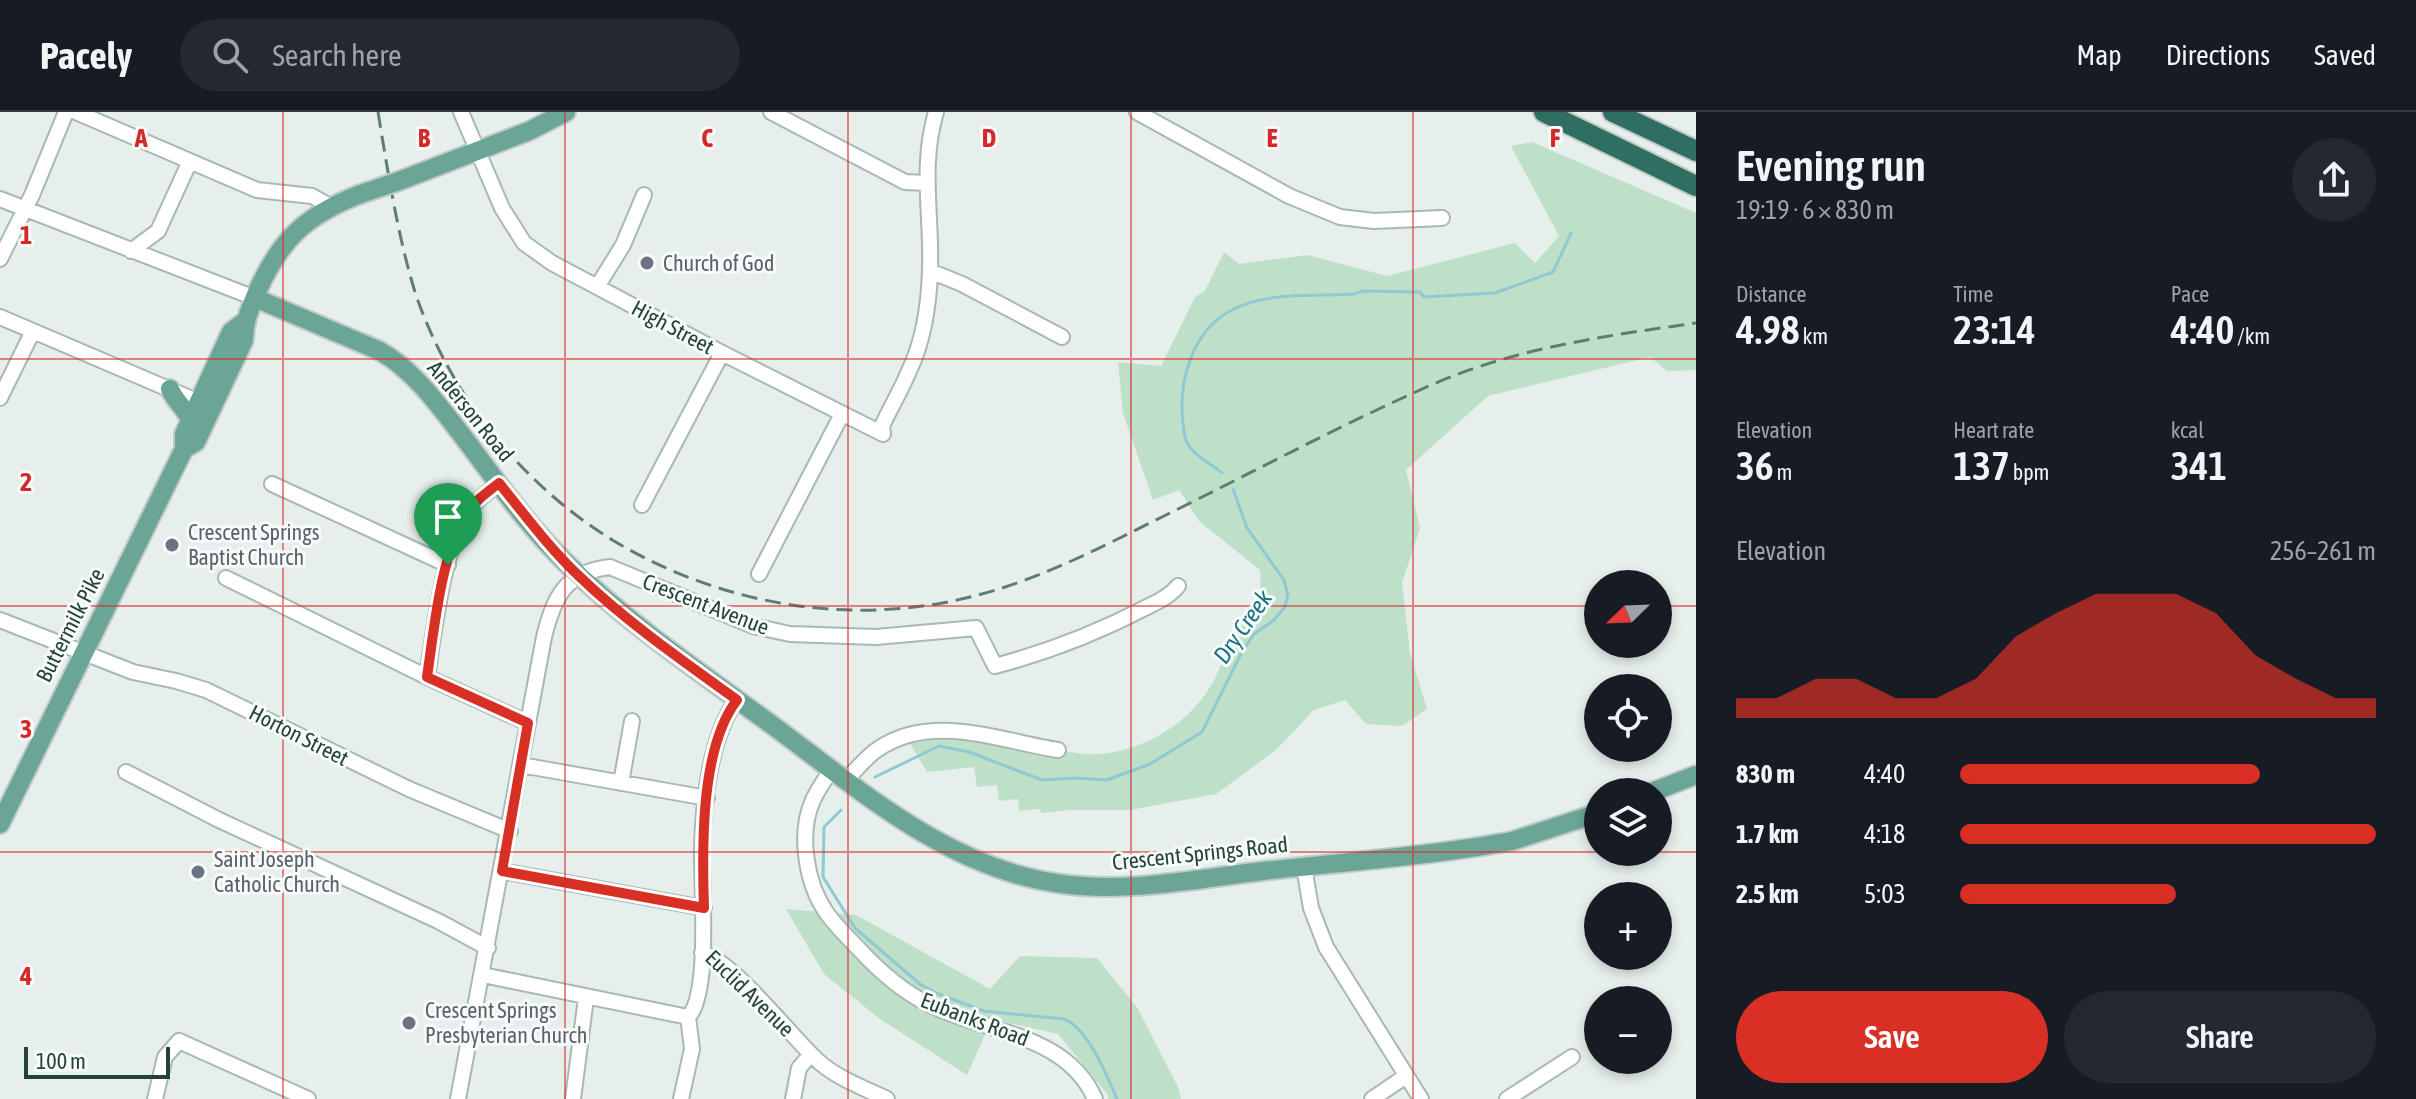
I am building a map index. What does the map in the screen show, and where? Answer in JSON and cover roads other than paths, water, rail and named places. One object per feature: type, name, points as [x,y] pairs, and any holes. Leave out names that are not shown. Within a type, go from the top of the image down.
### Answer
[{"type":"highway","points":[[1544,112],[1696,186]]},
{"type":"highway","points":[[1613,112],[1696,151]]},
{"type":"main road","name":"Buttermilk Pike","points":[[184,449],[196,442],[244,340],[244,322],[280,249],[305,223],[330,206],[434,169],[529,131],[566,112]]},
{"type":"main road","name":"Anderson Road","points":[[255,298],[394,359],[414,376],[539,533],[580,577],[649,636],[840,774]]},
{"type":"main road","name":"Buttermilk Pike","points":[[0,824],[184,449],[184,434],[231,332],[244,322]]},
{"type":"main road","points":[[170,389],[190,420]]},
{"type":"main road","name":"Crescent Springs Road","points":[[840,774],[936,841],[984,864],[1028,878],[1072,885],[1133,886],[1477,847],[1526,837],[1584,818]]},
{"type":"main road","points":[[1672,784],[1696,775]]},
{"type":"street","points":[[0,259],[66,112]]},
{"type":"street","points":[[76,112],[257,190],[312,196],[330,206]]},
{"type":"street","name":"High Street","points":[[461,112],[502,208],[524,243],[552,263],[597,287],[883,434],[882,426],[920,343],[930,271]]},
{"type":"street","points":[[771,112],[905,182],[926,183]]},
{"type":"street","points":[[936,112],[926,183],[930,271],[962,284],[1062,337]]},
{"type":"street","points":[[1137,112],[1289,196],[1340,217],[1374,221],[1442,218]]},
{"type":"street","points":[[160,261],[158,231],[190,161]]},
{"type":"street","points":[[597,287],[623,245],[644,195]]},
{"type":"street","name":"Anderson Road","points":[[0,199],[255,298]]},
{"type":"street","points":[[131,251],[158,231]]},
{"type":"street","points":[[0,317],[199,402]]},
{"type":"street","points":[[0,398],[33,331]]},
{"type":"street","points":[[642,505],[722,353]]},
{"type":"street","points":[[759,574],[842,414]]},
{"type":"street","points":[[427,677],[448,565],[465,515],[499,483]]},
{"type":"street","points":[[272,484],[448,565]]},
{"type":"street","name":"Crescent Avenue","points":[[580,577],[599,569],[615,568],[753,626],[790,634],[876,637],[976,628],[995,666],[1094,633],[1162,599],[1178,586]]},
{"type":"street","points":[[458,1099],[552,607],[569,583],[580,577]]},
{"type":"street","points":[[226,578],[528,723]]},
{"type":"street","name":"Horton Street","points":[[0,620],[133,672],[206,690],[396,783],[489,825],[510,831]]},
{"type":"street","name":"Euclid Avenue","points":[[737,700],[719,733],[707,798],[702,847],[702,953],[713,955],[829,1069],[887,1099]]},
{"type":"street","points":[[621,783],[632,721]]},
{"type":"street","name":"Eubanks Road","points":[[1058,750],[968,732],[930,731],[880,747],[818,789],[808,814],[809,873],[814,891],[836,924],[886,976],[914,997],[958,1018],[1034,1042],[1063,1057],[1086,1081],[1095,1099]]},
{"type":"street","points":[[521,765],[707,798]]},
{"type":"street","points":[[126,772],[219,820],[438,921],[488,948]]},
{"type":"street","points":[[1304,867],[1311,908],[1326,947],[1421,1099]]},
{"type":"street","points":[[502,871],[704,908]]},
{"type":"street","points":[[688,1017],[695,1004],[702,953]]},
{"type":"street","points":[[483,975],[688,1017]]},
{"type":"street","points":[[573,1099],[586,998]]},
{"type":"street","points":[[681,1099],[692,1049],[688,1017]]},
{"type":"street","points":[[155,1099],[165,1057],[179,1041],[308,1099]]},
{"type":"street","points":[[793,1099],[799,1068],[811,1054]]},
{"type":"street","points":[[1507,1099],[1572,1057]]},
{"type":"street","points":[[1372,1099],[1406,1076]]},
{"type":"waterway","name":"Dry Creek","points":[[1222,473],[1187,444],[1182,407],[1191,359],[1207,330],[1218,319],[1246,304],[1276,297],[1363,291],[1420,292],[1424,297],[1495,293],[1553,272],[1571,233]]},
{"type":"waterway","name":"Dry Creek","points":[[875,777],[939,746],[969,752],[1042,780],[1107,780],[1150,764],[1202,732],[1242,652],[1254,634],[1273,621],[1284,608],[1288,595],[1284,580],[1247,528],[1233,489]]},
{"type":"waterway","name":"Dry Creek","points":[[841,810],[824,827],[823,877],[855,928],[921,985],[941,995],[984,1011],[1064,1019],[1073,1024],[1089,1042],[1117,1099]]},
{"type":"railway","points":[[378,112],[398,225],[415,292],[448,366],[493,434],[549,493],[614,541],[659,565],[705,583],[753,597],[801,606],[851,610],[900,608],[950,602],[999,589],[1088,553],[1365,416],[1461,373],[1560,345],[1696,323]]},
{"type":"place","name":"Church of God","points":[[647,263]]},
{"type":"place","name":"Crescent Springs Baptist Church","points":[[172,545]]},
{"type":"place","name":"Saint Joseph Catholic Church","points":[[198,872]]},
{"type":"place","name":"Crescent Springs Presbyterian Church","points":[[409,1023]]}]
